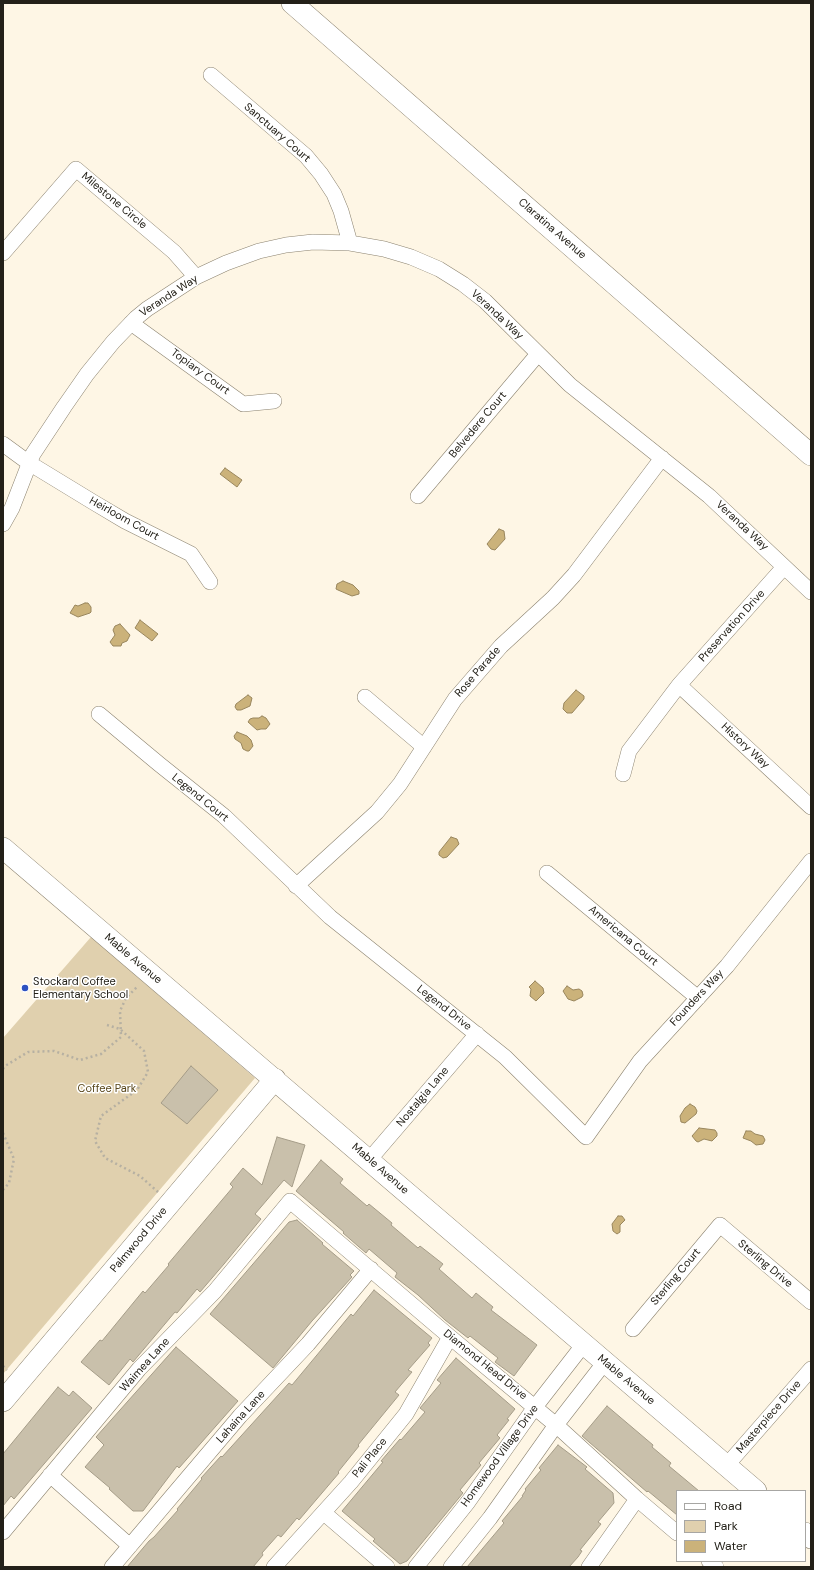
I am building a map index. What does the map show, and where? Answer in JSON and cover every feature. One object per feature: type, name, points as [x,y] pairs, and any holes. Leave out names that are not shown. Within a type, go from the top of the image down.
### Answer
[{"type":"street","name":"Claratina Avenue","points":[[292,3],[811,455]]},
{"type":"street","name":"Sanctuary Court","points":[[211,75],[306,156],[321,174],[334,194],[341,211],[350,243]]},
{"type":"street","name":"Milestone Circle","points":[[3,253],[76,169],[174,252],[196,277]]},
{"type":"street","name":"Veranda Way","points":[[3,524],[12,508],[33,454],[48,431],[83,380],[131,322],[146,309],[196,277],[259,251],[286,245],[313,242],[350,243],[384,249],[411,257],[439,269],[463,284],[485,301],[570,385],[710,496],[811,592]]},
{"type":"street","name":"Topiary Court","points":[[131,322],[243,404],[274,401]]},
{"type":"street","name":"Belvedere Court","points":[[418,496],[538,354]]},
{"type":"street","points":[[3,444],[29,463]]},
{"type":"street","name":"Rose Parade","points":[[296,886],[377,812],[400,784],[455,699],[501,646],[553,598],[574,575],[662,458]]},
{"type":"street","name":"Heirloom Court","points":[[29,463],[125,521],[191,554],[210,582]]},
{"type":"street","name":"Preservation Drive","points":[[623,774],[629,751],[679,685],[784,566]]},
{"type":"street","name":"History Way","points":[[679,685],[811,807]]},
{"type":"street","points":[[366,697],[424,747]]},
{"type":"street","name":"Legend Court","points":[[99,714],[224,816],[296,886]]},
{"type":"street","name":"Mable Avenue","points":[[3,848],[755,1490]]},
{"type":"street","name":"Founders Way","points":[[586,1137],[640,1061],[727,966],[811,861]]},
{"type":"street","name":"Americana Court","points":[[547,873],[698,998]]},
{"type":"street","name":"Legend Drive","points":[[296,886],[364,945],[477,1034],[524,1076],[586,1137]]},
{"type":"street","name":"Nostalgia Lane","points":[[370,1160],[477,1034]]},
{"type":"street","name":"Palmwood Drive","points":[[3,1401],[275,1079]]},
{"type":"street","name":"Diamond Head Drive","points":[[290,1201],[556,1425],[637,1499],[676,1532]]},
{"type":"street","name":"Waimea Lane","points":[[3,1532],[139,1369],[215,1291],[290,1201]]},
{"type":"street","name":"Sterling Drive","points":[[720,1225],[811,1302]]},
{"type":"street","name":"Sterling Court","points":[[633,1329],[720,1225]]},
{"type":"street","name":"Lahaina Lane","points":[[112,1567],[240,1416],[308,1344],[370,1269]]},
{"type":"street","name":"Pali Place","points":[[274,1567],[351,1482],[406,1414],[450,1337]]},
{"type":"street","name":"Homewood Village Drive","points":[[416,1567],[468,1502],[535,1407],[584,1344]]},
{"type":"street","points":[[451,1567],[490,1518],[556,1425],[605,1362]]},
{"type":"street","name":"Masterpiece Drive","points":[[727,1465],[811,1369]]},
{"type":"street","points":[[50,1475],[130,1546]]},
{"type":"street","points":[[589,1567],[637,1499]]},
{"type":"street","points":[[324,1513],[387,1567]]},
{"type":"path","points":[[3,1069],[4,1066],[28,1052],[54,1051],[80,1060],[101,1054],[121,1037],[120,1011],[126,998],[151,974]]},
{"type":"path","points":[[107,1025],[120,1029],[144,1051],[148,1072],[137,1090],[101,1116],[95,1141],[105,1158],[140,1176],[170,1202]]},
{"type":"path","points":[[3,1133],[14,1159],[9,1183],[3,1190]]},
{"type":"green space","name":"Coffee Park","points":[[91,937],[255,1078],[3,1374],[3,1038]]},
{"type":"water","points":[[225,468],[242,480],[237,487],[220,474]]},
{"type":"water","points":[[499,529],[504,531],[505,539],[495,550],[491,549],[487,544]]},
{"type":"water","points":[[343,581],[353,585],[359,591],[359,594],[352,596],[336,589],[337,584]]},
{"type":"water","points":[[88,603],[91,607],[90,613],[78,617],[70,613],[75,605],[78,606]]},
{"type":"water","points":[[140,620],[158,634],[152,641],[135,628]]},
{"type":"water","points":[[120,624],[130,635],[127,641],[122,643],[121,646],[113,646],[110,642],[115,635],[113,630],[115,626]]},
{"type":"water","points":[[576,690],[584,696],[584,699],[572,713],[567,713],[563,709],[564,703]]},
{"type":"water","points":[[248,695],[252,698],[250,706],[237,710],[235,707],[236,704]]},
{"type":"water","points":[[262,716],[266,718],[270,724],[266,729],[257,730],[248,722],[250,719],[259,718]]},
{"type":"water","points":[[237,732],[247,736],[251,740],[253,746],[249,751],[243,749],[241,743],[235,739],[234,736]]},
{"type":"water","points":[[451,837],[457,839],[459,844],[447,857],[443,858],[439,855],[439,852]]},
{"type":"water","points":[[535,981],[543,988],[544,993],[536,1001],[530,996],[531,989],[529,987]]},
{"type":"water","points":[[567,986],[573,990],[579,989],[582,991],[582,997],[574,1001],[568,999],[563,991]]},
{"type":"water","points":[[690,1104],[695,1107],[697,1111],[696,1114],[685,1123],[681,1122],[680,1116],[685,1108]]},
{"type":"water","points":[[699,1128],[715,1130],[717,1136],[712,1141],[704,1139],[698,1142],[692,1136]]},
{"type":"water","points":[[746,1131],[751,1131],[755,1134],[763,1136],[765,1140],[763,1144],[756,1145],[743,1138]]},
{"type":"water","points":[[618,1216],[622,1216],[625,1220],[620,1225],[620,1232],[617,1234],[613,1231],[612,1224]]},
{"type":"building","points":[[191,1066],[218,1090],[187,1124],[161,1103]]},
{"type":"building","points":[[277,1137],[305,1145],[292,1187],[284,1180],[255,1214],[261,1219],[224,1264],[200,1292],[197,1289],[177,1313],[175,1312],[133,1362],[130,1359],[109,1385],[81,1362],[100,1340],[102,1341],[143,1291],[145,1293],[169,1265],[168,1264],[233,1187],[230,1184],[243,1168],[262,1185]]},
{"type":"building","points":[[321,1160],[343,1179],[340,1183],[367,1206],[369,1204],[392,1223],[391,1225],[418,1248],[420,1246],[443,1264],[439,1269],[472,1298],[476,1293],[493,1307],[491,1310],[537,1345],[514,1376],[495,1362],[498,1358],[470,1336],[468,1338],[445,1320],[418,1295],[395,1277],[397,1273],[369,1249],[366,1253],[296,1191]]},
{"type":"building","points":[[297,1220],[323,1243],[322,1244],[354,1271],[350,1275],[352,1277],[312,1321],[273,1368],[210,1314],[289,1222]]},
{"type":"building","points":[[374,1290],[432,1338],[428,1343],[430,1345],[408,1370],[412,1372],[395,1392],[399,1395],[358,1445],[359,1446],[338,1472],[339,1473],[299,1520],[297,1518],[281,1537],[278,1535],[262,1553],[263,1555],[253,1567],[127,1567],[178,1510],[177,1509],[202,1479],[201,1478],[289,1383],[292,1385],[351,1314],[353,1316]]},
{"type":"building","points":[[176,1347],[238,1401],[179,1468],[177,1466],[143,1511],[133,1511],[109,1489],[110,1488],[85,1467],[104,1445],[96,1437]]},
{"type":"building","points":[[456,1358],[515,1409],[507,1419],[509,1420],[497,1435],[500,1438],[479,1463],[481,1465],[460,1490],[463,1493],[407,1561],[400,1564],[373,1541],[375,1539],[342,1511],[383,1462],[381,1461],[425,1412],[420,1408],[441,1383],[437,1380]]},
{"type":"building","points":[[58,1387],[69,1396],[73,1391],[92,1408],[14,1499],[11,1496],[3,1506],[3,1454]]},
{"type":"building","points":[[607,1406],[653,1445],[652,1447],[671,1463],[669,1466],[698,1490],[676,1490],[676,1514],[648,1491],[647,1492],[582,1436]]},
{"type":"building","points":[[558,1445],[587,1467],[585,1469],[613,1493],[614,1503],[598,1522],[601,1524],[580,1550],[582,1551],[578,1557],[569,1567],[467,1567],[504,1523],[502,1521],[523,1496],[526,1490],[525,1489],[541,1470],[539,1468]]},
{"type":"place","name":"Stockard Coffee Elementary School","points":[[25,988]]}]
